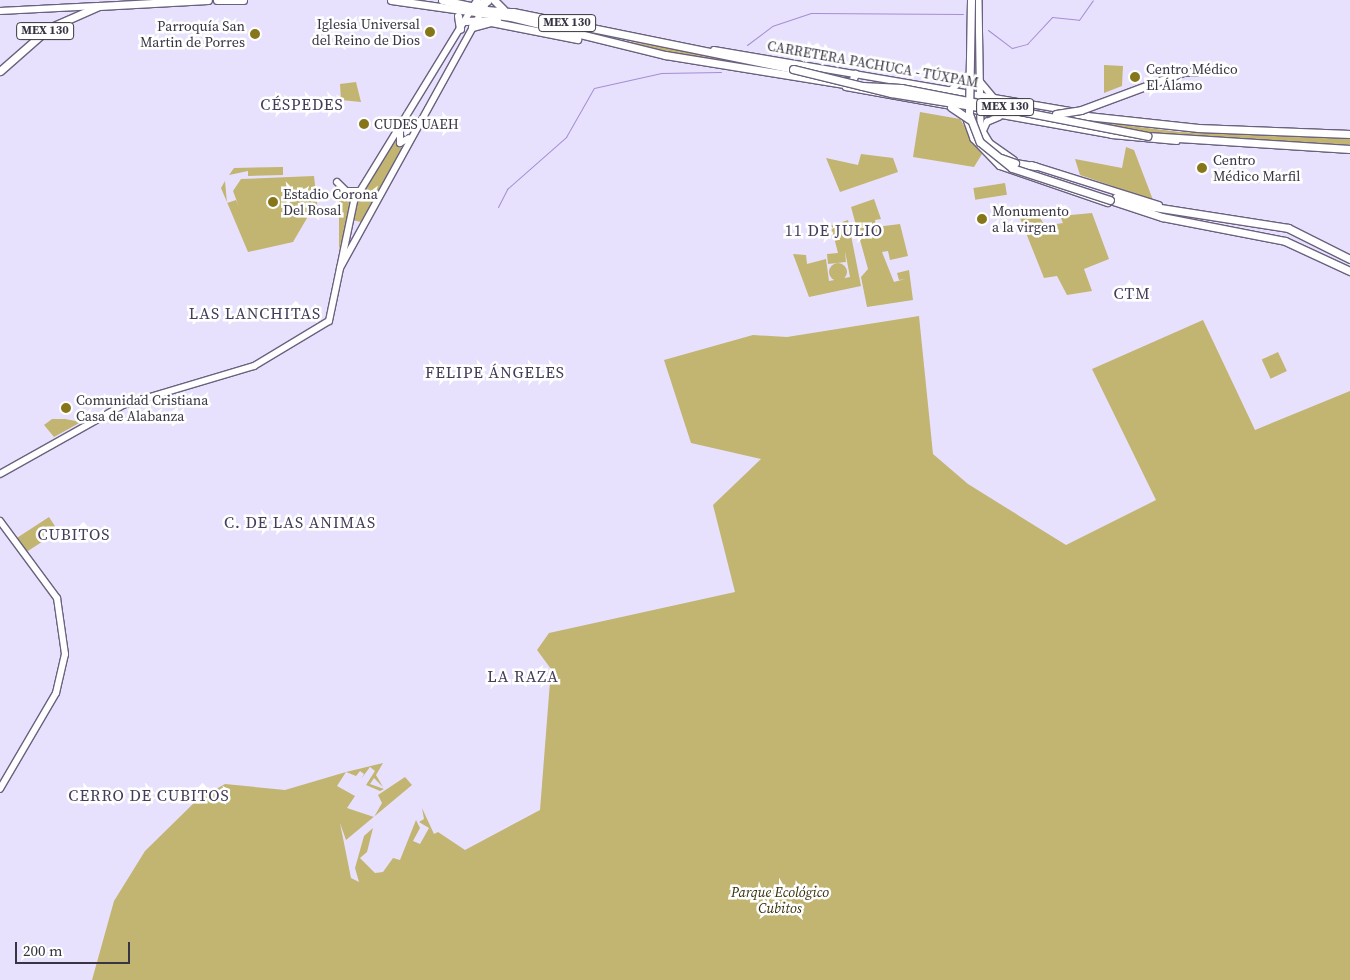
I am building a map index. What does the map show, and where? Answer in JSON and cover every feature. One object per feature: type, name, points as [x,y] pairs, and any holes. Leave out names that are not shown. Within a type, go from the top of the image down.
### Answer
[{"type":"main road","name":"MEX 130","points":[[124,4],[140,0]]},
{"type":"main road","name":"MEX 130","points":[[0,71],[49,28],[99,6],[208,0]]},
{"type":"main road","points":[[217,0],[243,0]]},
{"type":"main road","name":"MEX 130","points":[[391,0],[454,12],[480,7]]},
{"type":"main road","name":"MEX 130","points":[[414,0],[480,7]]},
{"type":"main road","points":[[442,0],[508,11]]},
{"type":"main road","points":[[462,0],[480,7]]},
{"type":"main road","points":[[969,0],[969,114],[980,142],[1012,168],[1111,198],[1288,228],[1350,259]]},
{"type":"main road","points":[[977,0],[974,114],[984,140],[1014,164],[1111,198],[1148,214],[1285,240],[1349,270]]},
{"type":"main road","points":[[0,474],[123,405],[254,366],[313,334],[334,314],[347,220],[358,191],[463,24],[480,7]]},
{"type":"main road","points":[[340,268],[420,124],[472,27],[480,7]]},
{"type":"main road","name":"CARRETERA PACHUCA - TÚXPAM","points":[[480,7],[714,50],[920,100],[1056,118],[1087,116],[1198,128],[1350,134]]},
{"type":"main road","name":"CARRETERA PACHUCA - TÚXPAM","points":[[480,7],[595,40],[844,86],[901,88],[1177,141],[1350,149]]},
{"type":"main road","points":[[454,12],[463,24],[472,27],[491,22],[595,40]]},
{"type":"main road","points":[[557,28],[626,35]]},
{"type":"main road","points":[[1048,115],[1081,110],[1184,72],[1194,72]]},
{"type":"main road","points":[[808,80],[852,81],[855,74]]},
{"type":"main road","points":[[920,100],[962,111],[985,148],[1015,163],[1035,166]]},
{"type":"main road","points":[[415,102],[397,141],[405,143],[420,124]]},
{"type":"main road","points":[[337,182],[346,191],[358,191]]},
{"type":"main road","points":[[0,521],[58,598],[65,654],[56,693],[0,789]]},
{"type":"street","points":[[967,124],[965,106],[969,0]]},
{"type":"street","points":[[977,0],[979,51],[977,96],[985,136],[1008,157],[1175,208]]},
{"type":"street","points":[[0,12],[40,8],[99,6]]},
{"type":"street","name":"CARRETERA PACHUCA - TÚXPAM","points":[[714,50],[1087,116]]},
{"type":"street","points":[[968,52],[979,51]]},
{"type":"street","points":[[948,91],[960,87],[967,76]]},
{"type":"street","points":[[978,76],[983,90],[995,99]]},
{"type":"street","name":"CARRETERA PACHUCA - TÚXPAM","points":[[844,86],[943,106],[978,108],[1003,116],[1119,136],[1177,141]]},
{"type":"street","points":[[920,100],[931,96],[965,106]]},
{"type":"street","points":[[965,106],[977,96]]},
{"type":"street","points":[[978,108],[992,108],[1011,102]]},
{"type":"street","points":[[943,106],[960,114],[981,149],[1008,171],[1148,214]]},
{"type":"street","points":[[985,136],[986,122],[1003,116]]},
{"type":"green space","points":[[609,38],[744,61],[826,79],[651,49]]},
{"type":"green space","points":[[1104,65],[1123,66],[1122,86],[1104,93]]},
{"type":"green space","points":[[356,82],[361,102],[341,100],[340,84]]},
{"type":"green space","points":[[920,112],[960,119],[982,154],[974,167],[913,157]]},
{"type":"green space","points":[[1084,120],[1179,132],[1350,139],[1350,145],[1095,130],[1053,123]]},
{"type":"green space","points":[[394,140],[403,149],[361,222],[352,220],[359,197]]},
{"type":"green space","points":[[1126,147],[1134,150],[1153,200],[1080,175],[1075,159],[1122,168]]},
{"type":"green space","points":[[861,154],[893,158],[898,172],[840,192],[826,158],[858,165]]},
{"type":"green space","points":[[283,167],[283,175],[248,176],[248,171],[229,175],[234,168]]},
{"type":"green space","name":"Estadio Corona Del Rosal","points":[[314,176],[318,212],[310,213],[293,242],[248,252],[227,203],[236,200],[239,207],[233,191],[241,179]]},
{"type":"green space","points":[[225,181],[227,202],[221,188]]},
{"type":"green space","points":[[1005,183],[1007,195],[975,200],[973,188]]},
{"type":"green space","points":[[339,191],[354,196],[339,250]]},
{"type":"green space","points":[[874,199],[881,219],[875,220],[876,227],[900,224],[908,256],[890,260],[888,251],[882,252],[894,282],[905,279],[899,280],[897,273],[909,270],[913,300],[867,307],[861,277],[868,269],[851,207]]},
{"type":"green space","points":[[1036,211],[1045,226],[1063,223],[1060,216],[1092,213],[1109,259],[1084,269],[1092,291],[1067,295],[1057,276],[1044,278],[1018,213]]},
{"type":"green space","points":[[848,220],[861,286],[809,297],[793,254],[806,255],[807,264],[826,259],[829,281],[850,277],[845,251],[846,262],[828,264],[827,254],[838,253],[831,226]]},
{"type":"green space","points":[[838,263],[844,266],[847,272],[844,278],[838,281],[832,278],[829,272],[832,266]]},
{"type":"green space","name":"Parque Ecológico Cubitos","points":[[919,316],[933,454],[968,484],[1066,545],[1156,500],[1092,369],[1203,320],[1255,430],[1350,391],[1350,980],[92,980],[114,901],[145,851],[197,800],[225,784],[285,790],[346,772],[337,786],[355,796],[347,808],[374,817],[346,840],[340,823],[351,878],[359,882],[355,868],[364,836],[373,828],[367,852],[360,858],[375,873],[383,872],[393,858],[400,860],[416,820],[420,828],[413,841],[420,844],[429,828],[419,822],[424,819],[422,808],[434,834],[438,832],[465,850],[540,810],[551,669],[537,650],[549,633],[735,592],[713,505],[761,459],[691,443],[664,360],[753,335],[787,337]]},
{"type":"green space","points":[[1278,352],[1287,371],[1271,379],[1262,360]]},
{"type":"green space","points":[[52,419],[81,422],[54,437],[44,425]]},
{"type":"green space","points":[[49,517],[58,531],[26,552],[17,538]]},
{"type":"green space","points":[[383,763],[376,775],[383,787],[374,778],[370,784],[384,789],[380,791],[366,785],[375,771],[370,767],[361,779],[364,774],[360,771],[356,776],[346,772]]},
{"type":"green space","points":[[405,777],[412,785],[374,816],[382,803],[378,795]]},
{"type":"waterway","points":[[988,30],[1012,48],[1027,44],[1052,17],[1079,20],[1093,0]]},
{"type":"waterway","points":[[747,45],[772,26],[811,13],[963,14]]},
{"type":"waterway","points":[[498,207],[507,189],[566,137],[594,88],[661,73],[721,72]]},
{"type":"place","name":"Iglesia Universal del Reino de Dios","points":[[430,32]]},
{"type":"place","name":"Parroquía San Martin de Porres","points":[[255,34]]},
{"type":"place","name":"Centro Médico El Álamo","points":[[1135,77]]},
{"type":"place","name":"CUDES UAEH","points":[[364,124]]},
{"type":"place","name":"Centro Médico Marfil","points":[[1202,168]]},
{"type":"place","name":"Estadio Corona Del Rosal","points":[[273,202]]},
{"type":"place","name":"Monumento a la virgen","points":[[982,219]]},
{"type":"place","name":"Comunidad Cristiana Casa de Alabanza","points":[[66,408]]},
{"type":"district","name":"CÉSPEDES","points":[[302,104]]},
{"type":"district","name":"11 DE JULIO","points":[[834,230]]},
{"type":"district","name":"CTM","points":[[1132,293]]},
{"type":"district","name":"LAS LANCHITAS","points":[[255,313]]},
{"type":"district","name":"FELIPE ÁNGELES","points":[[495,372]]},
{"type":"district","name":"C. DE LAS ANIMAS","points":[[300,522]]},
{"type":"district","name":"CUBITOS","points":[[74,534]]},
{"type":"district","name":"LA RAZA","points":[[523,676]]},
{"type":"district","name":"CERRO DE CUBITOS","points":[[149,795]]}]
